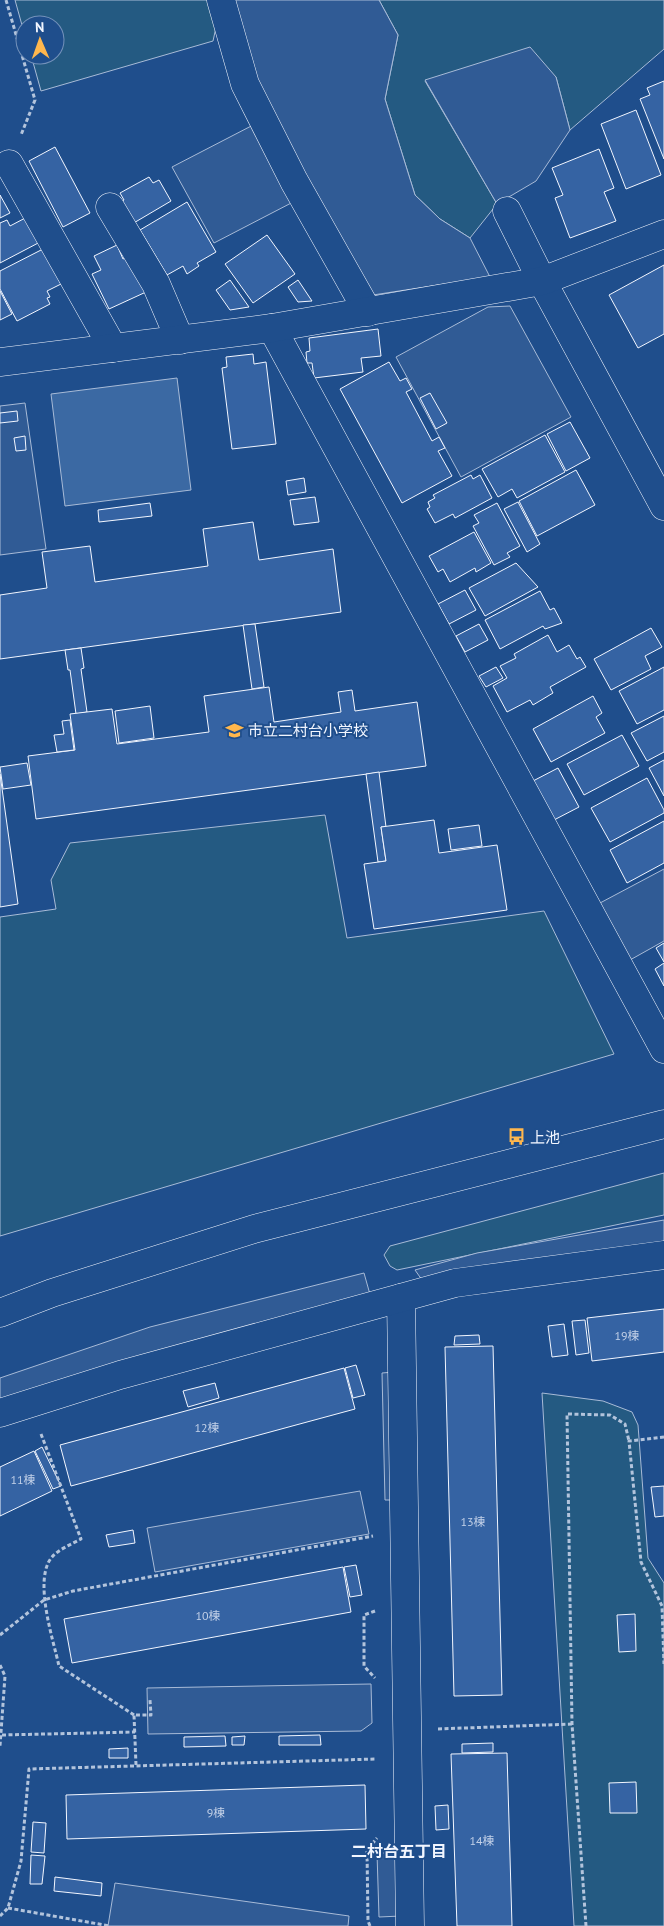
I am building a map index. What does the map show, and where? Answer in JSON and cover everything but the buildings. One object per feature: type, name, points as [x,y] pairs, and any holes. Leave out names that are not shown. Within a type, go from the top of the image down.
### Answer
[{"type":"street","points":[[221,0],[245,84],[294,181],[368,312]]},
{"type":"street","points":[[9,164],[113,348]]},
{"type":"street","points":[[110,208],[156,284],[180,340]]},
{"type":"street","points":[[507,211],[542,281],[664,506]]},
{"type":"street","points":[[0,362],[272,328],[542,281],[664,234]]},
{"type":"street","points":[[272,328],[664,1050]]},
{"type":"street","points":[[0,1312],[52,1293],[254,1229],[664,1124]]},
{"type":"street","points":[[0,1413],[120,1374],[455,1283],[664,1254]]},
{"type":"street","points":[[401,1298],[410,1926]]},
{"type":"path","points":[[6,0],[35,100],[9,164]]},
{"type":"path","points":[[586,1926],[572,1724],[567,1414],[610,1415],[625,1424],[629,1442],[641,1562],[663,1606],[664,1664]]},
{"type":"path","points":[[40,1430],[81,1538],[51,1558],[42,1580],[44,1600],[59,1666],[134,1715],[151,1715],[150,1700]]},
{"type":"path","points":[[629,1442],[664,1437]]},
{"type":"path","points":[[0,1635],[44,1600],[73,1591],[381,1535]]},
{"type":"path","points":[[376,1679],[364,1666],[364,1615],[381,1609]]},
{"type":"path","points":[[0,1665],[5,1676],[0,1746]]},
{"type":"path","points":[[134,1715],[136,1766]]},
{"type":"path","points":[[408,1729],[572,1724]]},
{"type":"path","points":[[2,1735],[135,1732]]},
{"type":"path","points":[[0,1916],[8,1908],[21,1861],[29,1770],[382,1758]]},
{"type":"path","points":[[370,1926],[368,1922],[367,1850],[382,1832]]},
{"type":"path","points":[[8,1908],[110,1926]]},
{"type":"shaded area","points":[[15,0],[222,0],[213,41],[41,91],[34,65],[65,65],[65,15],[19,15]]},
{"type":"shaded area","points":[[232,0],[379,0],[398,35],[385,99],[415,195],[440,219],[470,238],[490,277],[373,295],[257,93]]},
{"type":"shaded area","points":[[379,0],[664,0],[664,49],[570,130],[556,77],[425,81],[497,204],[470,238],[440,219],[415,195],[385,99],[398,35]]},
{"type":"shaded area","points":[[530,47],[556,77],[570,130],[536,181],[497,204],[425,80]]},
{"type":"shaded area","points":[[257,123],[297,200],[214,243],[172,167]]},
{"type":"shaded area","points":[[510,306],[571,417],[461,477],[396,357],[488,307]]},
{"type":"shaded area","points":[[177,378],[191,490],[65,506],[51,394]]},
{"type":"shaded area","points":[[25,403],[46,549],[0,555],[0,406]]},
{"type":"shaded area","points":[[325,815],[347,938],[544,911],[614,1054],[0,1236],[0,917],[56,909],[51,880],[70,843]]},
{"type":"shaded area","points":[[664,869],[664,941],[630,960],[600,903]]},
{"type":"shaded area","points":[[664,1173],[664,1215],[397,1270],[390,1266],[384,1255],[390,1246]]},
{"type":"shaded area","points":[[664,1220],[664,1244],[422,1280],[415,1270],[477,1253]]},
{"type":"shaded area","points":[[364,1273],[371,1298],[0,1404],[0,1378],[150,1327]]},
{"type":"shaded area","points":[[394,1372],[397,1500],[385,1500],[382,1373]]},
{"type":"shaded area","points":[[542,1393],[603,1401],[632,1412],[638,1425],[648,1558],[664,1583],[664,1926],[574,1926]]},
{"type":"shaded area","points":[[360,1491],[369,1534],[155,1572],[147,1528]]},
{"type":"shaded area","points":[[371,1684],[372,1723],[361,1731],[148,1734],[147,1688]]},
{"type":"shaded area","points":[[377,1853],[399,1853],[401,1916],[379,1917]]},
{"type":"shaded area","points":[[115,1883],[349,1916],[348,1926],[108,1926]]},
{"type":"place","name":"市立二村台小学校","points":[[234,730]]},
{"type":"place","name":"上池","points":[[516,1137]]},
{"type":"district","name":"二村台五丁目","points":[[399,1851]]}]
